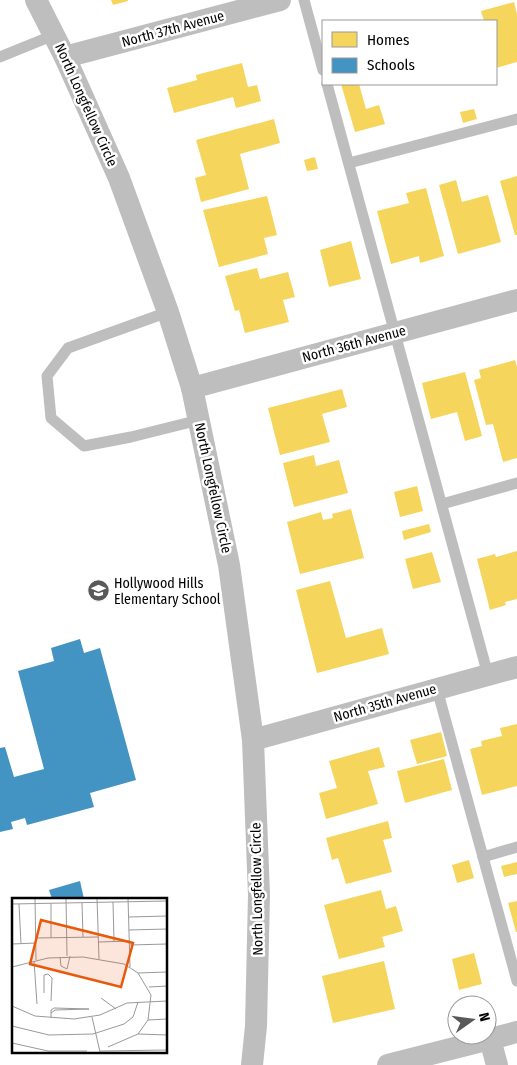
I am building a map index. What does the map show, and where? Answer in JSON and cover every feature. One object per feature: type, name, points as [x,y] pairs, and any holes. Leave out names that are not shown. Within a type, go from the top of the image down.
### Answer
[{"type":"street","name":"North Longfellow Circle","points":[[36,0],[65,57],[119,178],[168,312],[192,388],[229,565],[253,740],[259,895],[256,1026],[252,1065]]},
{"type":"street","name":"North 37th Avenue","points":[[65,57],[248,4],[280,0]]},
{"type":"street","name":"North 36th Avenue","points":[[192,388],[517,300]]},
{"type":"street","name":"North 35th Avenue","points":[[253,740],[517,667]]},
{"type":"street","points":[[497,1037],[517,1032]]},
{"type":"street","points":[[388,1065],[466,1045]]},
{"type":"street","points":[[492,1045],[497,1065]]},
{"type":"lane","points":[[304,0],[322,66]]},
{"type":"lane","points":[[0,57],[54,34]]},
{"type":"lane","points":[[327,85],[488,675]]},
{"type":"lane","points":[[349,163],[517,119]]},
{"type":"lane","points":[[168,312],[68,348],[47,376],[51,418],[84,446],[131,437],[198,420]]},
{"type":"lane","points":[[442,504],[517,483]]},
{"type":"lane","points":[[437,689],[517,982]]},
{"type":"lane","points":[[483,857],[517,847]]},
{"type":"building: Homes","points":[[111,0],[128,0],[128,1],[113,5]]},
{"type":"building: Homes","points":[[514,2],[517,14],[517,62],[497,68],[497,20],[484,20],[481,11]]},
{"type":"building: Homes","points":[[242,63],[248,87],[257,85],[261,101],[236,108],[233,97],[174,113],[167,88],[197,80],[196,75]]},
{"type":"building: Homes","points":[[341,85],[359,85],[366,109],[379,105],[385,124],[355,132]]},
{"type":"building: Homes","points":[[474,109],[477,119],[463,123],[460,112]]},
{"type":"building: Homes","points":[[274,119],[280,143],[240,154],[249,189],[201,202],[195,178],[206,175],[196,140]]},
{"type":"building: Homes","points":[[315,157],[318,169],[307,171],[304,160]]},
{"type":"building: Homes","points":[[517,176],[517,235],[515,235],[500,181]]},
{"type":"building: Homes","points":[[456,180],[462,202],[488,195],[501,242],[458,254],[439,185]]},
{"type":"building: Homes","points":[[426,188],[444,256],[420,263],[419,256],[391,264],[377,211],[409,203],[406,193]]},
{"type":"building: Homes","points":[[267,196],[277,235],[264,238],[268,254],[219,267],[203,210]]},
{"type":"building: Homes","points":[[351,241],[361,279],[329,287],[320,250]]},
{"type":"building: Homes","points":[[257,268],[260,279],[288,272],[295,297],[283,300],[289,322],[245,333],[239,310],[235,311],[225,276]]},
{"type":"building: Homes","points":[[515,360],[517,367],[517,458],[503,462],[493,424],[486,425],[474,380],[481,378],[479,370]]},
{"type":"building: Homes","points":[[465,372],[482,436],[465,441],[457,412],[431,419],[422,383]]},
{"type":"building: Homes","points":[[342,389],[347,407],[322,414],[330,442],[280,455],[268,408]]},
{"type":"building: Homes","points":[[314,455],[316,466],[339,460],[348,493],[294,507],[283,463]]},
{"type":"building: Homes","points":[[417,486],[423,511],[400,517],[394,492]]},
{"type":"building: Homes","points":[[351,509],[364,558],[300,574],[287,522],[321,512],[323,520],[333,518],[332,514]]},
{"type":"building: Homes","points":[[429,524],[431,532],[404,540],[402,531]]},
{"type":"building: Homes","points":[[517,551],[517,599],[505,602],[506,605],[490,610],[477,559],[495,554],[496,557]]},
{"type":"building: Homes","points":[[432,552],[441,582],[413,589],[405,559]]},
{"type":"building: Homes","points":[[330,581],[346,638],[382,628],[389,654],[317,673],[296,590]]},
{"type":"building: Homes","points":[[517,724],[517,786],[482,795],[470,749],[482,746],[481,741],[502,736],[500,728]]},
{"type":"building: Homes","points":[[441,732],[447,756],[417,764],[410,740]]},
{"type":"building: Homes","points":[[379,747],[385,767],[368,771],[378,804],[326,819],[319,793],[337,788],[329,761]]},
{"type":"building: Homes","points":[[444,759],[452,790],[405,803],[397,771]]},
{"type":"building: Homes","points":[[388,821],[392,838],[383,840],[392,872],[346,884],[338,858],[332,860],[326,838]]},
{"type":"building: Homes","points":[[469,860],[474,878],[457,883],[452,865]]},
{"type":"building: Homes","points":[[517,862],[517,874],[504,877],[501,866]]},
{"type":"building: Homes","points":[[381,890],[386,909],[396,906],[403,931],[382,937],[385,947],[339,959],[324,905]]},
{"type":"building: Homes","points":[[517,901],[517,932],[516,932],[508,903]]},
{"type":"building: Homes","points":[[474,953],[482,984],[459,990],[452,959]]},
{"type":"building: Homes","points":[[384,961],[395,1009],[333,1023],[322,976]]},
{"type":"building: Schools","points":[[80,639],[84,653],[100,648],[136,780],[90,793],[94,807],[27,825],[25,818],[11,822],[13,829],[0,832],[0,748],[5,747],[14,777],[44,769],[18,671],[54,661],[51,648]]},
{"type":"building: Schools","points":[[80,881],[84,898],[52,898],[49,890]]},
{"type":"place","name":"Hollywood Hills Elementary School","points":[[98,591]]}]
